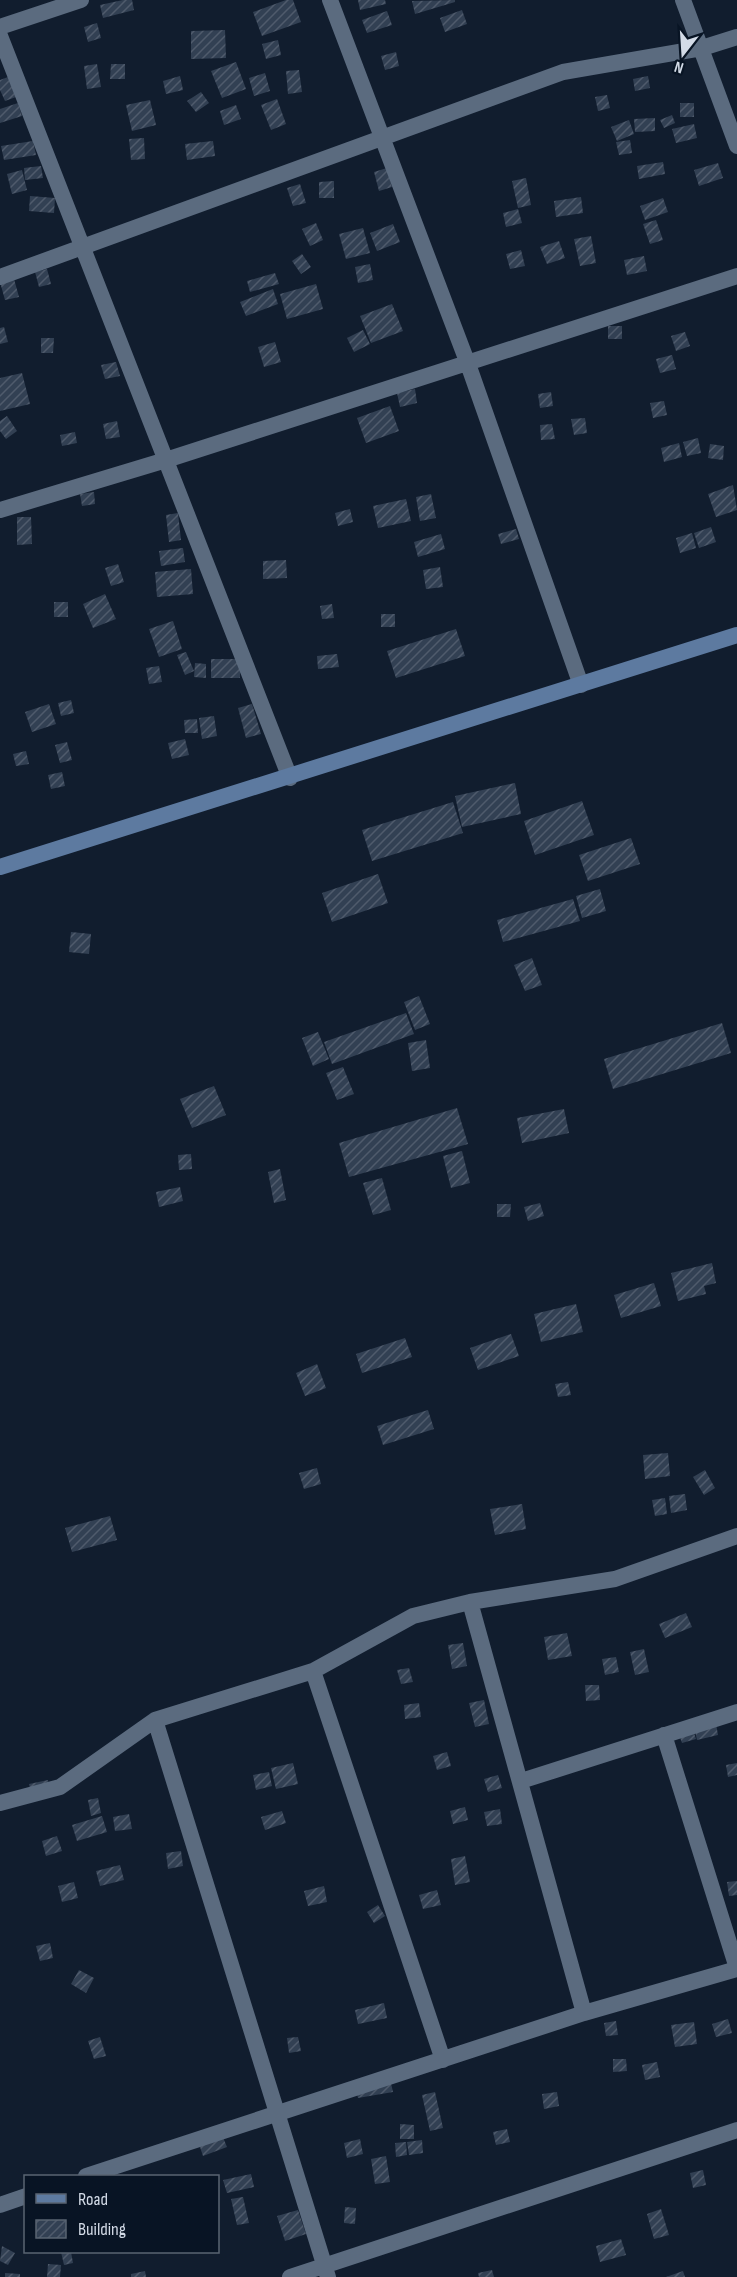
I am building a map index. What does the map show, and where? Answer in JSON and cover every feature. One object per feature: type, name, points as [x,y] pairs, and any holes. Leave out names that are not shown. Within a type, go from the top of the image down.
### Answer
[{"type":"main road","points":[[0,867],[290,778],[737,635]]},
{"type":"street","points":[[0,27],[81,0]]},
{"type":"street","points":[[330,0],[468,364],[581,685]]},
{"type":"street","points":[[683,0],[737,146]]},
{"type":"street","points":[[0,36],[290,778]]},
{"type":"street","points":[[0,277],[83,249],[563,72],[702,48],[737,37]]},
{"type":"street","points":[[0,510],[166,460],[737,276]]},
{"type":"street","points":[[0,1803],[60,1786],[155,1720],[314,1671],[413,1616],[471,1602],[615,1579],[737,1536]]},
{"type":"street","points":[[471,1602],[584,2013]]},
{"type":"street","points":[[314,1671],[443,2060]]},
{"type":"street","points":[[520,1781],[737,1712]]},
{"type":"street","points":[[155,1720],[326,2271]]},
{"type":"street","points":[[89,2175],[584,2013],[737,1969],[664,1735]]},
{"type":"street","points":[[290,2277],[326,2271],[737,2130]]},
{"type":"street","points":[[0,2205],[24,2197]]},
{"type":"building","points":[[132,0],[134,10],[103,18],[100,5]]},
{"type":"building","points":[[286,0],[293,0],[301,22],[262,36],[253,12]]},
{"type":"building","points":[[358,0],[385,0],[386,4],[360,10]]},
{"type":"building","points":[[455,0],[455,2],[415,14],[412,1]]},
{"type":"building","points":[[462,10],[467,24],[445,32],[440,18]]},
{"type":"building","points":[[387,11],[392,25],[367,33],[362,20]]},
{"type":"building","points":[[97,23],[101,38],[88,42],[84,27]]},
{"type":"building","points":[[225,30],[226,58],[191,59],[191,31]]},
{"type":"building","points":[[278,40],[281,55],[266,59],[262,44]]},
{"type":"building","points":[[396,52],[399,66],[385,70],[381,56]]},
{"type":"building","points":[[236,62],[246,89],[222,98],[211,71]]},
{"type":"building","points":[[97,64],[101,87],[87,89],[84,66]]},
{"type":"building","points":[[111,64],[125,64],[125,79],[110,79]]},
{"type":"building","points":[[299,70],[302,92],[288,94],[286,71]]},
{"type":"building","points":[[265,73],[270,91],[254,96],[249,78]]},
{"type":"building","points":[[180,76],[183,90],[166,94],[163,81]]},
{"type":"building","points":[[648,76],[650,88],[635,91],[633,79]]},
{"type":"building","points":[[8,77],[16,97],[5,101],[0,90],[0,80]]},
{"type":"building","points":[[201,92],[209,103],[196,112],[187,101]]},
{"type":"building","points":[[607,95],[610,108],[598,111],[595,97]]},
{"type":"building","points":[[277,99],[286,124],[271,130],[261,105]]},
{"type":"building","points":[[150,100],[156,125],[132,131],[126,105]]},
{"type":"building","points":[[18,103],[22,116],[0,123],[0,109]]},
{"type":"building","points":[[680,103],[694,103],[694,117],[680,117]]},
{"type":"building","points":[[236,105],[241,119],[224,125],[220,111]]},
{"type":"building","points":[[672,115],[675,123],[664,128],[660,120]]},
{"type":"building","points":[[655,118],[655,131],[635,132],[634,119]]},
{"type":"building","points":[[629,120],[634,134],[617,141],[611,127]]},
{"type":"building","points":[[694,124],[697,138],[676,143],[672,129]]},
{"type":"building","points":[[144,138],[145,159],[131,160],[129,139]]},
{"type":"building","points":[[630,140],[632,153],[619,155],[616,142]]},
{"type":"building","points":[[33,141],[36,155],[4,160],[1,146]]},
{"type":"building","points":[[213,141],[215,156],[187,160],[185,144]]},
{"type":"building","points":[[663,162],[665,174],[639,179],[637,166]]},
{"type":"building","points":[[718,163],[723,178],[699,186],[694,170]]},
{"type":"building","points":[[41,166],[43,178],[25,180],[24,168]]},
{"type":"building","points":[[387,168],[392,187],[379,191],[374,172]]},
{"type":"building","points":[[22,170],[27,190],[12,194],[7,174]]},
{"type":"building","points":[[526,178],[531,205],[518,208],[512,181]]},
{"type":"building","points":[[334,181],[334,198],[319,198],[319,182]]},
{"type":"building","points":[[300,184],[306,203],[293,206],[287,188]]},
{"type":"building","points":[[30,196],[55,198],[54,213],[29,211]]},
{"type":"building","points":[[581,197],[583,213],[556,217],[554,201]]},
{"type":"building","points":[[663,198],[668,212],[645,220],[640,206]]},
{"type":"building","points":[[518,209],[522,223],[506,227],[503,213]]},
{"type":"building","points":[[656,220],[663,240],[650,244],[643,224]]},
{"type":"building","points":[[316,223],[323,240],[310,246],[302,229]]},
{"type":"building","points":[[393,224],[400,242],[377,251],[370,233]]},
{"type":"building","points":[[363,228],[370,253],[346,259],[339,234]]},
{"type":"building","points":[[591,236],[596,263],[580,266],[574,239]]},
{"type":"building","points":[[559,241],[565,258],[547,264],[540,247]]},
{"type":"building","points":[[521,250],[525,266],[510,269],[506,254]]},
{"type":"building","points":[[302,254],[311,267],[301,274],[292,261]]},
{"type":"building","points":[[644,256],[647,271],[627,275],[624,260]]},
{"type":"building","points":[[370,264],[373,280],[358,283],[355,267]]},
{"type":"building","points":[[47,269],[51,284],[39,287],[35,272]]},
{"type":"building","points":[[275,273],[279,284],[250,292],[247,281]]},
{"type":"building","points":[[14,279],[19,297],[5,300],[0,282]]},
{"type":"building","points":[[316,284],[323,309],[287,319],[280,294]]},
{"type":"building","points":[[273,289],[278,304],[246,316],[240,302]]},
{"type":"building","points":[[392,304],[403,331],[371,343],[360,316]]},
{"type":"building","points":[[608,326],[622,326],[622,339],[608,339]]},
{"type":"building","points":[[4,327],[8,342],[0,344],[0,328]]},
{"type":"building","points":[[363,330],[370,344],[354,352],[347,338]]},
{"type":"building","points":[[685,332],[690,346],[676,351],[671,336]]},
{"type":"building","points":[[41,338],[54,338],[53,353],[41,353]]},
{"type":"building","points":[[275,342],[281,362],[264,367],[258,347]]},
{"type":"building","points":[[672,355],[676,369],[660,373],[656,359]]},
{"type":"building","points":[[116,362],[120,376],[105,379],[101,365]]},
{"type":"building","points":[[22,373],[30,404],[0,411],[0,378]]},
{"type":"building","points":[[415,389],[417,403],[400,407],[397,393]]},
{"type":"building","points":[[551,392],[553,406],[540,408],[538,394]]},
{"type":"building","points":[[664,401],[667,415],[653,418],[650,403]]},
{"type":"building","points":[[390,406],[399,431],[366,443],[357,418]]},
{"type":"building","points":[[7,416],[17,431],[6,439],[0,431],[0,421]]},
{"type":"building","points":[[585,418],[587,433],[574,435],[571,419]]},
{"type":"building","points":[[117,421],[120,437],[106,439],[103,424]]},
{"type":"building","points":[[552,424],[555,439],[541,440],[540,425]]},
{"type":"building","points":[[75,432],[77,443],[62,446],[60,435]]},
{"type":"building","points":[[698,438],[701,453],[687,456],[683,442]]},
{"type":"building","points":[[679,443],[682,457],[664,462],[661,448]]},
{"type":"building","points":[[710,444],[724,446],[723,460],[708,458]]},
{"type":"building","points":[[733,485],[737,510],[716,517],[708,494]]},
{"type":"building","points":[[94,492],[95,504],[82,506],[80,494]]},
{"type":"building","points":[[431,494],[436,518],[420,521],[416,497]]},
{"type":"building","points":[[406,499],[411,521],[378,528],[373,506]]},
{"type":"building","points":[[350,509],[353,522],[338,526],[335,513]]},
{"type":"building","points":[[178,513],[181,540],[169,542],[166,515]]},
{"type":"building","points":[[17,517],[31,517],[32,544],[17,545]]},
{"type":"building","points":[[711,527],[716,542],[699,548],[694,533]]},
{"type":"building","points":[[516,529],[519,539],[501,544],[498,534]]},
{"type":"building","points":[[692,533],[696,548],[680,553],[676,538]]},
{"type":"building","points":[[441,534],[445,549],[418,557],[414,542]]},
{"type":"building","points":[[183,548],[185,562],[161,566],[159,551]]},
{"type":"building","points":[[286,560],[287,578],[263,579],[263,561]]},
{"type":"building","points":[[118,564],[124,582],[111,586],[105,568]]},
{"type":"building","points":[[440,567],[443,587],[426,589],[423,570]]},
{"type":"building","points":[[191,569],[193,594],[157,597],[155,572]]},
{"type":"building","points":[[105,594],[116,619],[93,628],[83,604]]},
{"type":"building","points":[[54,602],[68,602],[68,617],[54,617]]},
{"type":"building","points":[[332,604],[334,618],[322,619],[320,606]]},
{"type":"building","points":[[381,614],[395,614],[395,627],[381,627]]},
{"type":"building","points":[[173,621],[182,649],[159,657],[149,629]]},
{"type":"building","points":[[456,629],[465,656],[396,678],[387,651]]},
{"type":"building","points":[[186,652],[194,671],[185,675],[177,655]]},
{"type":"building","points":[[337,654],[339,667],[318,669],[317,656]]},
{"type":"building","points":[[211,659],[240,659],[240,678],[211,678]]},
{"type":"building","points":[[195,663],[206,664],[206,678],[194,677]]},
{"type":"building","points":[[159,666],[162,682],[149,684],[146,668]]},
{"type":"building","points":[[71,700],[74,713],[61,716],[58,703]]},
{"type":"building","points":[[49,704],[56,724],[32,732],[25,712]]},
{"type":"building","points":[[252,704],[261,734],[246,738],[238,708]]},
{"type":"building","points":[[214,716],[217,736],[202,739],[199,718]]},
{"type":"building","points":[[197,719],[198,733],[185,733],[184,720]]},
{"type":"building","points":[[185,739],[189,755],[172,759],[168,743]]},
{"type":"building","points":[[67,742],[72,760],[60,763],[55,745]]},
{"type":"building","points":[[26,751],[29,764],[16,766],[13,754]]},
{"type":"building","points":[[62,772],[65,786],[51,789],[48,775]]},
{"type":"building","points":[[515,783],[521,814],[462,827],[455,796]]},
{"type":"building","points":[[582,801],[594,835],[535,855],[524,821]]},
{"type":"building","points":[[453,802],[463,833],[372,861],[362,830]]},
{"type":"building","points":[[631,838],[640,864],[588,881],[579,855]]},
{"type":"building","points":[[378,874],[388,903],[332,922],[322,893]]},
{"type":"building","points":[[600,889],[606,911],[582,918],[576,896]]},
{"type":"building","points":[[573,899],[580,921],[503,942],[497,920]]},
{"type":"building","points":[[71,932],[91,934],[89,954],[69,952]]},
{"type":"building","points":[[532,958],[542,985],[525,991],[514,965]]},
{"type":"building","points":[[419,996],[430,1024],[415,1030],[404,1002]]},
{"type":"building","points":[[406,1013],[414,1034],[332,1064],[324,1042]]},
{"type":"building","points":[[722,1023],[731,1053],[613,1089],[604,1059]]},
{"type":"building","points":[[318,1032],[329,1059],[313,1066],[302,1038]]},
{"type":"building","points":[[426,1040],[430,1068],[412,1071],[408,1043]]},
{"type":"building","points":[[343,1067],[354,1094],[337,1100],[326,1073]]},
{"type":"building","points":[[214,1086],[226,1115],[192,1128],[180,1099]]},
{"type":"building","points":[[457,1108],[468,1144],[349,1177],[339,1143]]},
{"type":"building","points":[[564,1109],[569,1133],[522,1143],[517,1118]]},
{"type":"building","points":[[462,1151],[470,1183],[451,1188],[443,1156]]},
{"type":"building","points":[[191,1154],[192,1169],[179,1170],[178,1155]]},
{"type":"building","points":[[280,1169],[286,1200],[274,1203],[268,1172]]},
{"type":"building","points":[[382,1178],[391,1210],[373,1215],[363,1183]]},
{"type":"building","points":[[180,1187],[183,1201],[159,1207],[156,1192]]},
{"type":"building","points":[[540,1203],[544,1216],[528,1221],[524,1207]]},
{"type":"building","points":[[497,1204],[511,1204],[510,1217],[497,1217]]},
{"type":"building","points":[[712,1263],[716,1283],[704,1286],[706,1294],[678,1301],[671,1273]]},
{"type":"building","points":[[654,1283],[661,1306],[621,1318],[614,1295]]},
{"type":"building","points":[[576,1304],[583,1332],[541,1342],[534,1314]]},
{"type":"building","points":[[511,1334],[519,1356],[478,1370],[470,1348]]},
{"type":"building","points":[[405,1338],[412,1357],[362,1373],[356,1354]]},
{"type":"building","points":[[317,1364],[326,1388],[305,1396],[296,1373]]},
{"type":"building","points":[[568,1382],[571,1395],[558,1397],[555,1384]]},
{"type":"building","points":[[428,1410],[434,1429],[383,1445],[377,1426]]},
{"type":"building","points":[[668,1453],[670,1476],[645,1479],[643,1455]]},
{"type":"building","points":[[317,1468],[321,1484],[304,1489],[299,1473]]},
{"type":"building","points":[[705,1470],[715,1488],[704,1495],[693,1477]]},
{"type":"building","points":[[685,1494],[687,1510],[671,1513],[669,1496]]},
{"type":"building","points":[[665,1498],[667,1514],[655,1516],[652,1500]]},
{"type":"building","points":[[522,1504],[526,1529],[495,1535],[490,1509]]},
{"type":"building","points":[[110,1516],[117,1540],[72,1552],[65,1528]]},
{"type":"building","points":[[686,1613],[692,1627],[665,1638],[659,1624]]},
{"type":"building","points":[[567,1633],[572,1656],[548,1660],[544,1637]]},
{"type":"building","points":[[463,1643],[467,1666],[452,1669],[448,1645]]},
{"type":"building","points":[[644,1649],[649,1672],[635,1675],[630,1652]]},
{"type":"building","points":[[616,1657],[619,1672],[605,1675],[602,1659]]},
{"type":"building","points":[[409,1668],[413,1682],[401,1684],[397,1670]]},
{"type":"building","points":[[585,1685],[599,1685],[600,1700],[586,1701]]},
{"type":"building","points":[[484,1700],[489,1724],[475,1727],[469,1703]]},
{"type":"building","points":[[419,1703],[421,1717],[405,1719],[404,1705]]},
{"type":"building","points":[[715,1718],[718,1735],[697,1740],[693,1722]]},
{"type":"building","points":[[691,1724],[696,1739],[682,1743],[677,1729]]},
{"type":"building","points":[[447,1752],[451,1766],[437,1770],[433,1756]]},
{"type":"building","points":[[293,1763],[298,1784],[276,1789],[271,1768]]},
{"type":"building","points":[[737,1763],[737,1775],[728,1777],[726,1765]]},
{"type":"building","points":[[269,1772],[272,1786],[256,1790],[253,1775]]},
{"type":"building","points":[[498,1775],[502,1788],[488,1792],[484,1779]]},
{"type":"building","points":[[48,1780],[50,1795],[32,1798],[29,1784]]},
{"type":"building","points":[[98,1798],[101,1813],[91,1816],[88,1800]]},
{"type":"building","points":[[465,1807],[468,1820],[453,1824],[450,1811]]},
{"type":"building","points":[[500,1809],[502,1824],[487,1826],[484,1812]]},
{"type":"building","points":[[282,1811],[286,1823],[265,1830],[261,1817]]},
{"type":"building","points":[[129,1814],[132,1829],[115,1831],[113,1817]]},
{"type":"building","points":[[102,1816],[107,1832],[77,1841],[72,1825]]},
{"type":"building","points":[[57,1836],[62,1851],[46,1856],[42,1841]]},
{"type":"building","points":[[181,1851],[183,1866],[168,1869],[166,1853]]},
{"type":"building","points":[[465,1856],[470,1882],[455,1885],[451,1859]]},
{"type":"building","points":[[120,1865],[124,1880],[100,1886],[96,1871]]},
{"type":"building","points":[[737,1881],[737,1895],[729,1896],[727,1882]]},
{"type":"building","points":[[74,1882],[78,1898],[62,1902],[58,1886]]},
{"type":"building","points":[[324,1886],[327,1902],[308,1906],[304,1891]]},
{"type":"building","points":[[437,1890],[441,1905],[423,1909],[419,1895]]},
{"type":"building","points":[[378,1905],[385,1916],[374,1923],[367,1912]]},
{"type":"building","points":[[50,1943],[53,1958],[40,1961],[36,1946]]},
{"type":"building","points":[[79,1970],[94,1978],[86,1993],[71,1984]]},
{"type":"building","points":[[384,2003],[387,2018],[358,2024],[355,2010]]},
{"type":"building","points":[[728,2019],[732,2033],[716,2037],[712,2024]]},
{"type":"building","points":[[616,2021],[618,2035],[606,2036],[604,2023]]},
{"type":"building","points":[[694,2022],[697,2044],[675,2047],[671,2025]]},
{"type":"building","points":[[100,2037],[106,2056],[94,2059],[88,2041]]},
{"type":"building","points":[[298,2037],[301,2051],[289,2053],[287,2038]]},
{"type":"building","points":[[613,2059],[626,2059],[627,2071],[613,2072]]},
{"type":"building","points":[[657,2062],[660,2077],[645,2080],[642,2065]]},
{"type":"building","points":[[390,2079],[393,2092],[358,2098],[355,2085]]},
{"type":"building","points":[[435,2092],[443,2128],[430,2131],[422,2095]]},
{"type":"building","points":[[557,2092],[559,2106],[544,2109],[542,2094]]},
{"type":"building","points":[[400,2124],[414,2125],[414,2139],[400,2139]]},
{"type":"building","points":[[507,2129],[510,2142],[496,2145],[493,2132]]},
{"type":"building","points":[[222,2135],[227,2147],[203,2156],[199,2144]]},
{"type":"building","points":[[360,2139],[363,2154],[347,2158],[344,2143]]},
{"type":"building","points":[[422,2140],[423,2153],[409,2155],[407,2142]]},
{"type":"building","points":[[406,2142],[407,2155],[396,2157],[395,2143]]},
{"type":"building","points":[[386,2156],[390,2182],[375,2184],[371,2159]]},
{"type":"building","points":[[703,2170],[706,2185],[693,2188],[690,2173]]},
{"type":"building","points":[[251,2174],[254,2187],[227,2193],[223,2180]]},
{"type":"building","points":[[243,2197],[249,2223],[237,2225],[231,2199]]},
{"type":"building","points":[[345,2207],[356,2208],[355,2224],[344,2223]]},
{"type":"building","points":[[661,2209],[669,2235],[654,2239],[647,2214]]},
{"type":"building","points":[[298,2210],[306,2234],[285,2241],[277,2216]]},
{"type":"building","points":[[621,2239],[626,2255],[600,2262],[596,2246]]},
{"type":"building","points":[[2,2246],[15,2253],[8,2265],[0,2261]]},
{"type":"building","points":[[61,2253],[71,2253],[73,2263],[64,2265]]},
{"type":"building","points":[[48,2264],[61,2265],[60,2277],[47,2277]]},
{"type":"building","points":[[492,2270],[494,2277],[479,2277],[478,2273]]},
{"type":"building","points":[[145,2271],[146,2277],[131,2277],[131,2274]]},
{"type":"building","points":[[683,2271],[685,2277],[666,2277]]},
{"type":"building","points":[[5,2273],[20,2274],[20,2277],[5,2277]]}]
